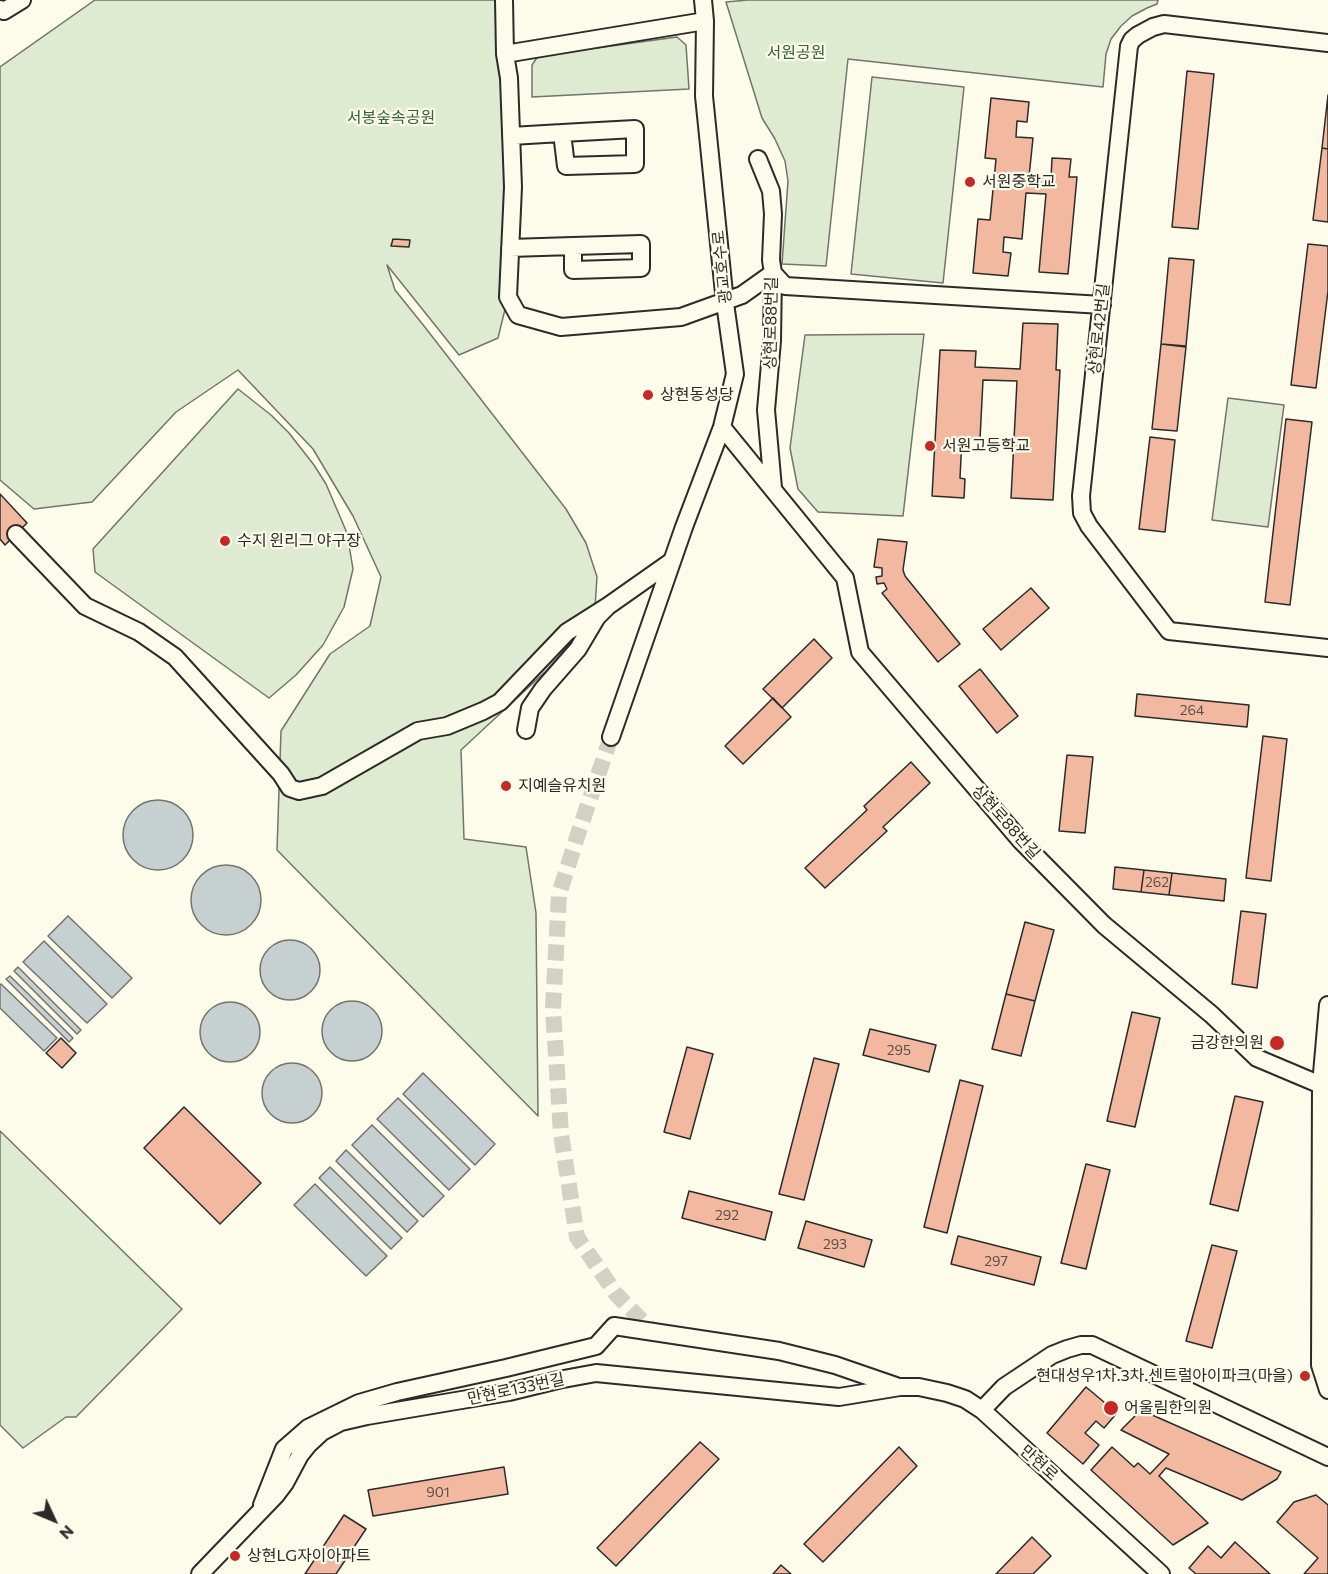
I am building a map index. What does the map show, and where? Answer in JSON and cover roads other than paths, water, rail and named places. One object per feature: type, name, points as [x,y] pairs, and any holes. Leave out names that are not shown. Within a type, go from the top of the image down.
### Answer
[{"type":"street","points":[[0,9],[4,11],[22,0]]},
{"type":"street","points":[[504,0],[513,187],[508,297],[518,315],[561,327],[681,317],[742,296],[772,273],[785,286],[1102,305]]},
{"type":"street","name":"광교호수로","points":[[672,561],[722,427],[735,374],[725,303],[704,96],[703,0]]},
{"type":"street","points":[[505,54],[705,21]]},
{"type":"street","name":"상현로42번길","points":[[1328,43],[1164,24],[1146,30],[1132,40],[1129,46],[1081,496],[1082,513],[1089,526],[1169,631],[1328,648]]},
{"type":"street","points":[[511,136],[562,133],[635,129],[635,164],[566,166],[562,133]]},
{"type":"street","name":"상현로88번길","points":[[758,159],[771,191],[773,214],[772,341],[766,410],[774,489]]},
{"type":"street","points":[[510,248],[573,246]]},
{"type":"street","name":"상현로88번길","points":[[722,427],[845,578],[860,652],[1021,841],[1104,925],[1212,1015],[1257,1058],[1321,1085]]},
{"type":"street","points":[[16,534],[85,606],[139,632],[175,657],[281,774],[290,788],[298,791],[322,786],[418,731],[447,726],[500,702],[567,632],[672,561]]},
{"type":"street","points":[[611,737],[672,561]]},
{"type":"street","points":[[526,730],[530,708],[543,689],[578,649],[597,617],[608,606]]},
{"type":"street","points":[[1328,1005],[1321,1085],[1320,1365],[1328,1390]]},
{"type":"street","points":[[258,1514],[284,1449],[308,1428],[359,1403],[397,1392],[596,1346],[615,1326],[779,1351],[835,1365],[900,1387]]},
{"type":"street","points":[[982,1410],[1004,1387],[1052,1355],[1067,1349],[1092,1345],[1328,1457]]},
{"type":"street","name":"만현로133번길","points":[[200,1574],[276,1495],[308,1445],[322,1432],[341,1422],[509,1392],[596,1373],[839,1397],[900,1387]]},
{"type":"street","name":"만현로","points":[[900,1387],[919,1387],[947,1393],[965,1399],[982,1410],[1161,1574]]},
{"type":"tunnel","points":[[611,737],[559,894],[553,1009],[561,1134],[577,1237],[616,1294],[653,1332]]},
{"type":"place","name":"서원중학교","points":[[970,182]]},
{"type":"place","name":"상현동성당","points":[[648,395]]},
{"type":"place","name":"서원고등학교","points":[[930,446]]},
{"type":"place","name":"수지 윈리그 야구장","points":[[225,541]]},
{"type":"place","name":"지예슬유치원","points":[[506,786]]},
{"type":"place","name":"금강한의원","points":[[1277,1043]]},
{"type":"place","name":"현대성우1차.3차.센트럴아이파크(마을)","points":[[1305,1376]]},
{"type":"place","name":"어울림한의원","points":[[1111,1408]]},
{"type":"place","name":"상현LG자이아파트","points":[[235,1556]]},
{"type":"park label","name":"서원공원","points":[[796,53]]},
{"type":"park label","name":"서봉숲속공원","points":[[391,118]]}]
